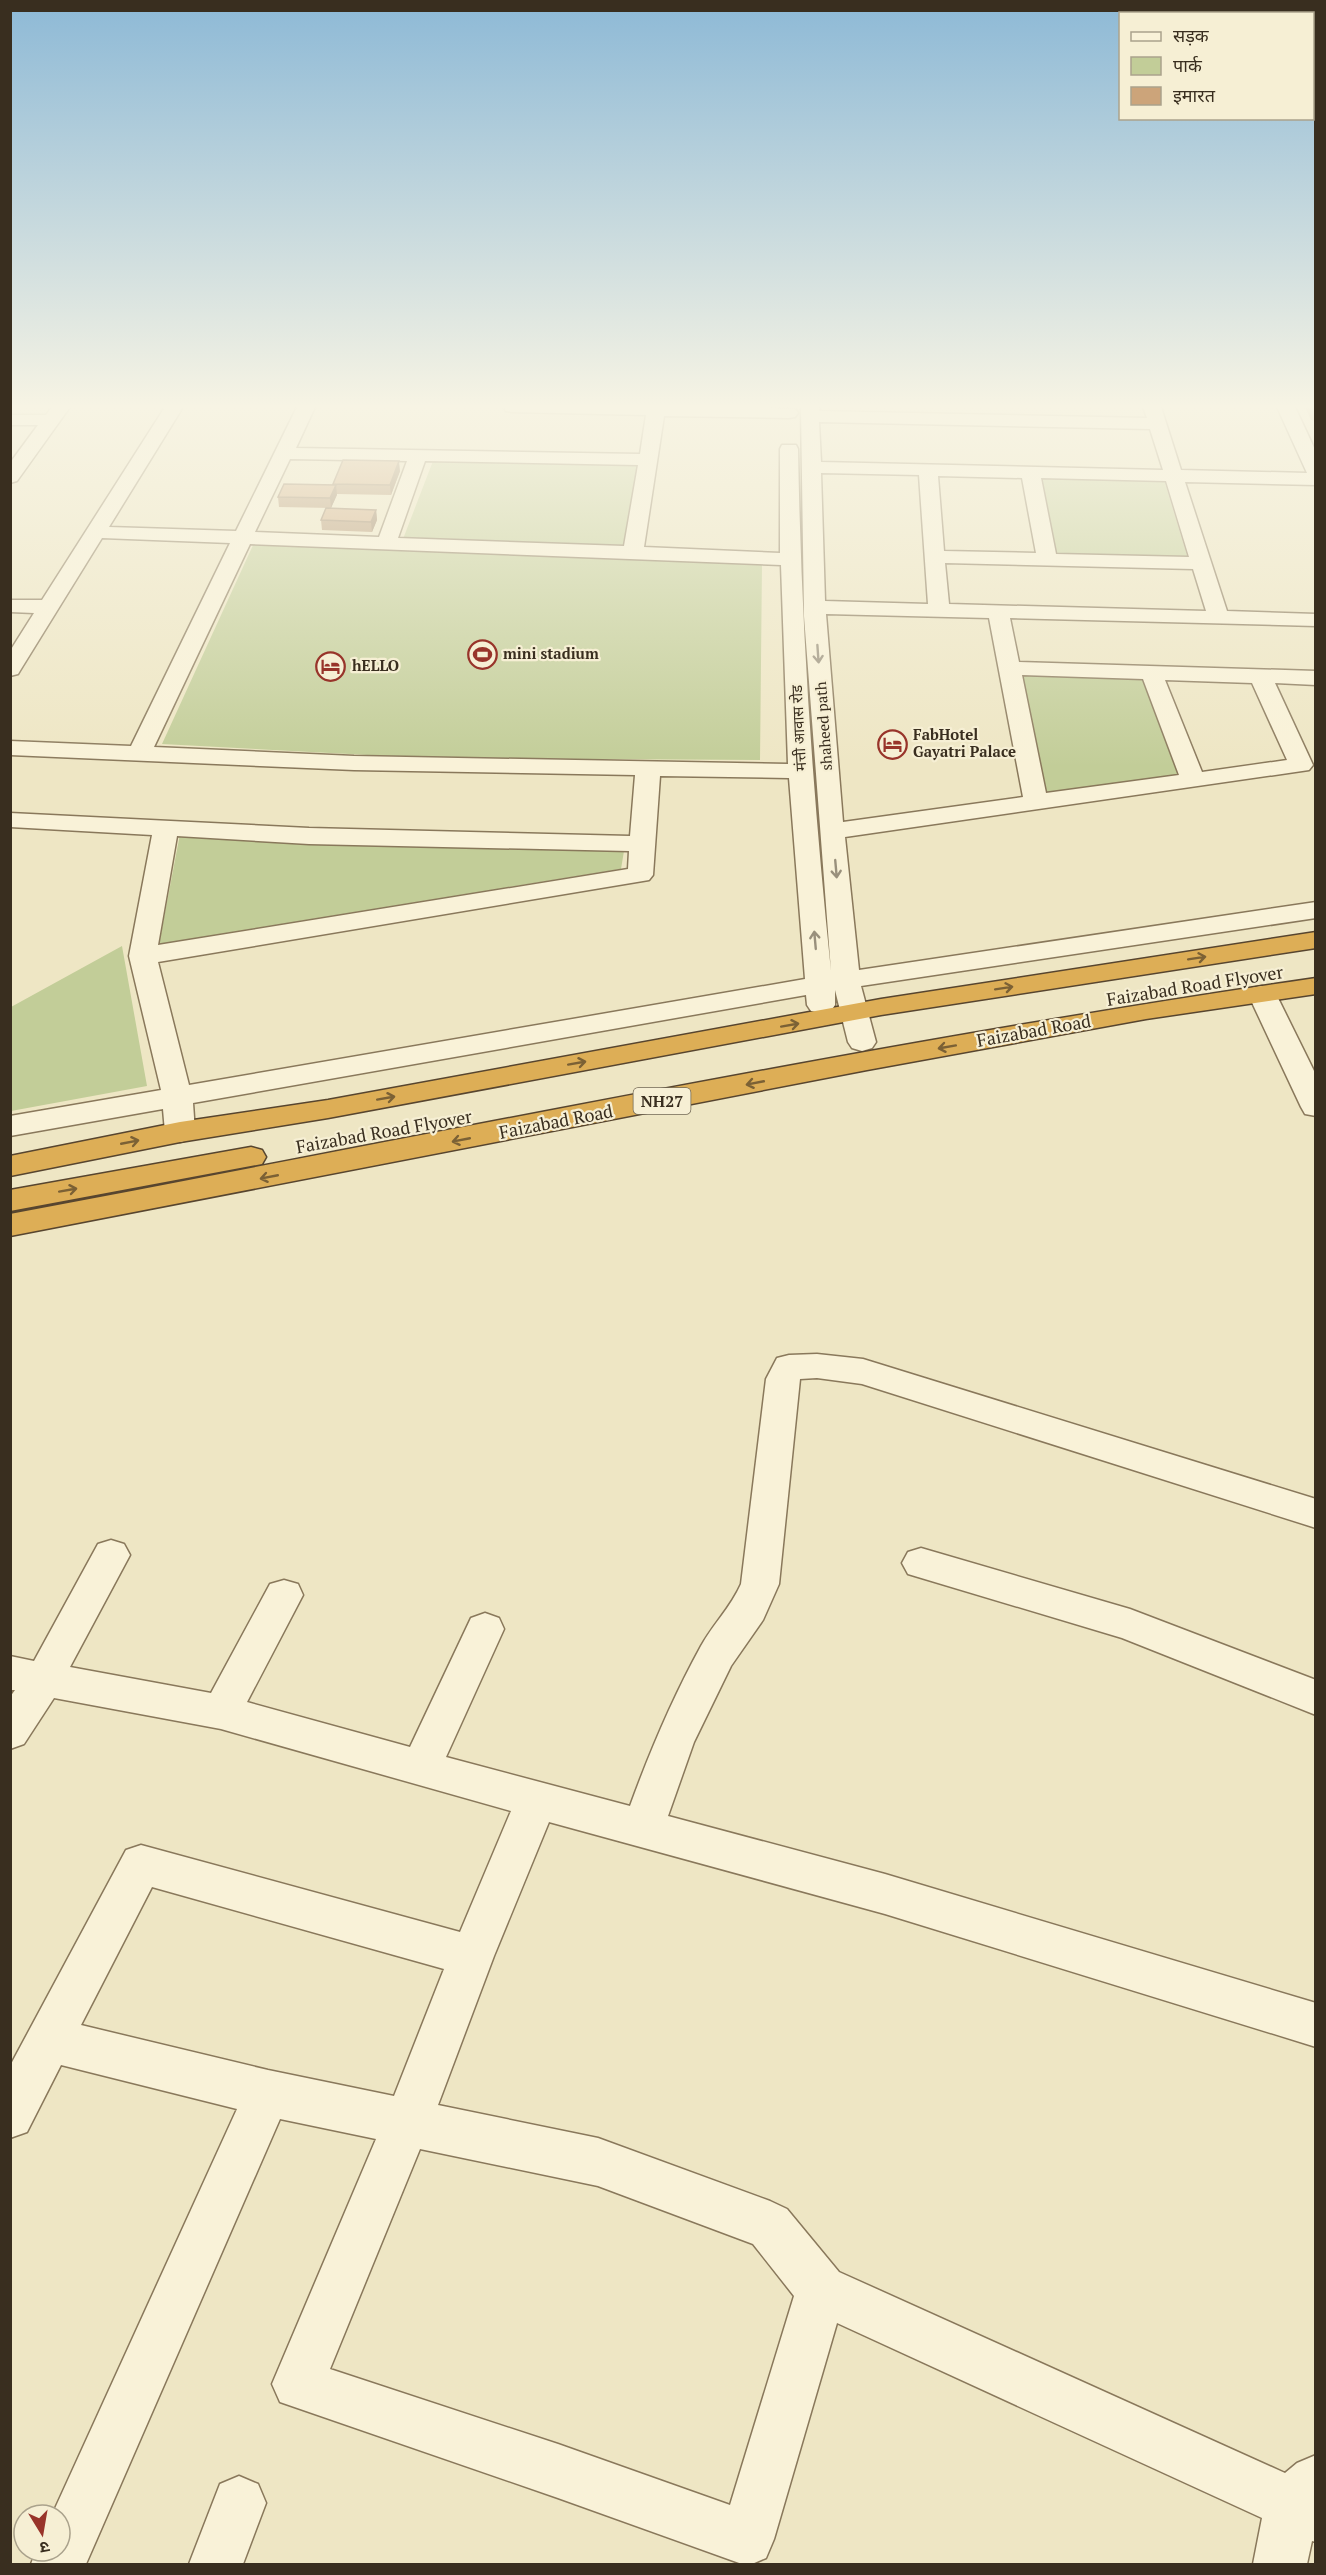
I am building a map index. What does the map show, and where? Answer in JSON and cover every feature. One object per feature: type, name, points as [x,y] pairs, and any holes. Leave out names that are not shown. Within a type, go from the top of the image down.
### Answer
[{"type":"highway","points":[[10,1166],[180,1132],[328,1108],[856,1012],[1316,940]]},
{"type":"highway","name":"Faizabad Road Flyover","points":[[862,1042],[1316,967]]},
{"type":"highway","name":"Faizabad Road","points":[[10,1225],[867,1061],[1134,1013],[1316,986]]},
{"type":"highway","name":"मंत्ती आवास रोड","points":[[822,1019],[828,1047]]},
{"type":"highway","points":[[828,1047],[862,1042]]},
{"type":"highway","name":"Faizabad Road Flyover","points":[[10,1201],[644,1085],[828,1047]]},
{"type":"street","points":[[12,658],[89,527]]},
{"type":"street","points":[[41,607],[99,527]]},
{"type":"street","points":[[139,753],[249,527]]},
{"type":"street","points":[[387,542],[392,527]]},
{"type":"street","points":[[633,552],[637,527]]},
{"type":"street","name":"मंत्ती आवास रोड","points":[[792,527],[790,559],[801,771],[832,982],[822,1019]]},
{"type":"street","name":"shaheed path","points":[[813,527],[815,608],[832,831],[832,982],[856,1012],[862,1042]]},
{"type":"street","points":[[934,527],[939,611]]},
{"type":"street","points":[[1041,527],[1047,560]]},
{"type":"street","points":[[1190,527],[1219,618]]},
{"type":"street","points":[[96,532],[790,559]]},
{"type":"street","points":[[937,557],[1202,563]]},
{"type":"street","points":[[10,606],[41,607]]},
{"type":"street","points":[[815,608],[1316,620]]},
{"type":"street","points":[[998,612],[1036,802]]},
{"type":"street","points":[[1009,668],[1316,678]]},
{"type":"street","points":[[1151,672],[1193,780]]},
{"type":"street","points":[[832,831],[1301,765],[1260,676]]},
{"type":"street","points":[[798,702],[822,702]]},
{"type":"street","points":[[10,748],[354,763],[801,771]]},
{"type":"street","points":[[143,956],[640,875],[648,769]]},
{"type":"street","points":[[10,820],[309,836],[642,844]]},
{"type":"street","points":[[166,828],[143,956],[177,1096],[180,1132]]},
{"type":"street","points":[[10,1126],[832,982],[1316,910]]},
{"type":"street","points":[[1262,994],[1306,1069],[1316,1107]]},
{"type":"street","points":[[643,1827],[679,1731],[716,1656],[749,1609],[760,1584],[783,1379],[789,1367],[817,1366],[863,1372],[1316,1514]]},
{"type":"street","points":[[10,1732],[27,1676],[111,1556]]},
{"type":"street","points":[[921,1563],[1130,1625],[1316,1698]]},
{"type":"street","points":[[221,1712],[284,1595]]},
{"type":"street","points":[[420,1767],[485,1629]]},
{"type":"street","points":[[27,1676],[221,1712],[885,1893],[1316,2025]]},
{"type":"street","points":[[537,1800],[472,1956],[408,2121],[298,2384],[747,2539],[821,2290]]},
{"type":"street","points":[[10,2115],[141,1864],[472,1956]]},
{"type":"street","points":[[51,2040],[268,2093],[598,2162],[770,2226],[821,2290],[1308,2500],[1280,2565]]},
{"type":"street","points":[[58,2565],[268,2093]]},
{"type":"street","points":[[216,2565],[239,2503]]},
{"type":"green space","points":[[408,527],[627,527],[624,545],[403,539]]},
{"type":"green space","points":[[1051,527],[1178,527],[1188,559],[1056,555]]},
{"type":"green space","name":"mini stadium","points":[[254,543],[762,563],[760,760],[425,758],[162,744]]},
{"type":"green space","points":[[1021,673],[1143,678],[1178,775],[1045,793]]},
{"type":"green space","points":[[180,834],[624,851],[621,869],[159,944]]},
{"type":"green space","points":[[122,946],[147,1086],[11,1111],[11,1007]]},
{"type":"place","name":"mini stadium","points":[[482,654]]},
{"type":"place","name":"hELLO","points":[[331,666]]},
{"type":"place","name":"FabHotel Gayatri Palace","points":[[892,744]]}]
